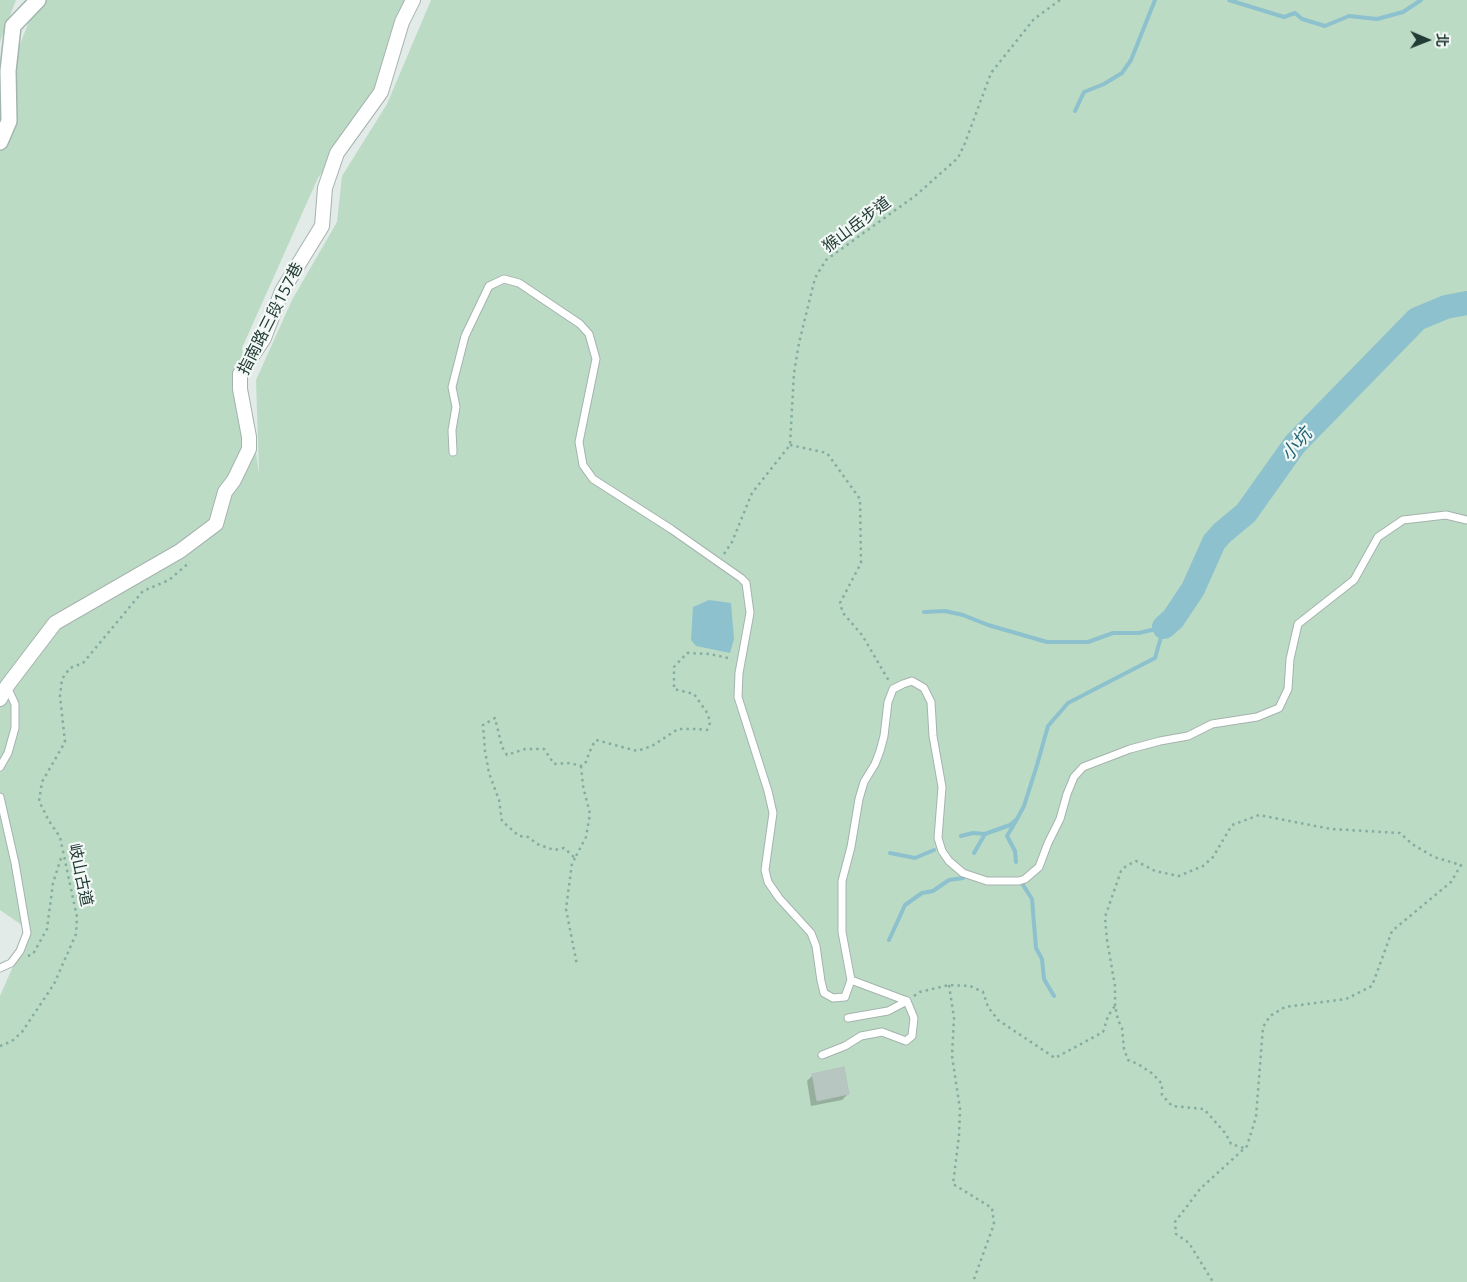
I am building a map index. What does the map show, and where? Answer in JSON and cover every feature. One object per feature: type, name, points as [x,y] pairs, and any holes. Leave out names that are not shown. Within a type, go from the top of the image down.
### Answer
[{"type":"street","points":[[0,142],[9,121],[8,70],[12,26],[38,0]]},
{"type":"street","name":"指南路三段157巷","points":[[0,699],[7,686],[55,623],[180,551],[216,524],[225,492],[237,474],[248,449],[249,437],[240,389],[240,374],[264,338],[282,291],[322,226],[325,188],[337,152],[381,92],[402,22],[414,0]]},
{"type":"lane","points":[[453,452],[452,430],[456,407],[452,387],[465,336],[489,286],[504,279],[519,283],[580,324],[589,334],[596,359],[580,442],[584,465],[593,479],[671,529],[746,583],[750,613],[739,673],[738,697],[768,791],[772,813],[765,870],[768,882],[779,898],[811,933],[816,946],[824,993],[833,998],[845,996],[851,980],[842,932],[842,881],[851,847],[859,800],[864,782],[875,764],[880,751],[884,736],[888,702],[893,689],[912,681],[924,688],[931,702],[933,736],[942,787],[938,838],[942,851],[948,861],[963,872],[987,881],[1025,879],[1039,867],[1060,819],[1074,777],[1082,767],[1130,749],[1188,736],[1212,724],[1257,717],[1279,708],[1288,689],[1290,659],[1298,624],[1354,580],[1378,537],[1403,520],[1446,515],[1467,520]]},
{"type":"lane","points":[[0,766],[8,753],[16,728],[15,704],[7,686]]},
{"type":"lane","points":[[0,797],[15,863],[27,934],[20,951],[11,963],[0,968]]},
{"type":"lane","points":[[822,1055],[845,1046],[861,1036],[882,1032],[906,1041],[912,1036],[914,1018],[907,1001],[851,980]]},
{"type":"lane","points":[[848,1018],[888,1011],[907,1001]]},
{"type":"path","name":"猴山岳步道","points":[[790,445],[796,363],[815,278],[826,260],[914,196],[958,158],[991,73],[1034,18],[1060,0]]},
{"type":"path","points":[[718,562],[732,542],[752,493],[790,445],[827,453],[860,499],[861,563],[840,603],[843,613],[862,636],[893,689]]},
{"type":"path","name":"岐山古道","points":[[0,1046],[12,1041],[22,1032],[54,984],[76,934],[77,917],[74,896],[60,838],[39,801],[42,782],[65,742],[60,696],[62,679],[70,668],[83,663],[142,591],[169,580],[192,560]]},
{"type":"path","points":[[576,858],[564,848],[554,850],[537,844],[528,837],[519,836],[502,821],[499,800],[489,773],[483,725],[495,718],[502,748],[507,755],[524,749],[544,749],[554,764],[570,763],[581,766],[588,759],[589,752],[596,740],[637,751],[652,746],[678,729],[696,728],[708,730],[710,723],[708,714],[694,694],[674,689],[674,667],[686,653],[710,654],[742,660]]},
{"type":"path","points":[[577,965],[566,909],[572,863],[586,837],[590,814],[583,786],[581,766]]},
{"type":"path","points":[[1213,1282],[1189,1244],[1176,1234],[1176,1222],[1200,1189],[1247,1146],[1256,1117],[1264,1027],[1270,1016],[1285,1007],[1346,1000],[1372,986],[1392,931],[1451,882],[1461,865],[1434,857],[1412,844],[1400,833],[1332,829],[1259,815],[1232,825],[1213,857],[1203,866],[1179,876],[1155,871],[1136,861],[1121,871],[1105,917],[1115,986],[1115,1006],[1122,1028],[1124,1049],[1128,1060],[1153,1074],[1162,1084],[1162,1095],[1172,1106],[1204,1109],[1226,1134],[1231,1144],[1244,1148]]},
{"type":"path","points":[[11,963],[33,954],[46,929],[53,883],[63,854]]},
{"type":"path","points":[[907,1001],[920,992],[950,985],[970,986],[984,992],[988,1007],[998,1020],[1055,1058],[1103,1032],[1108,1016],[1115,1006]]},
{"type":"path","points":[[950,985],[954,1018],[952,1056],[960,1109],[954,1184],[992,1208],[994,1224],[973,1282]]},
{"type":"green space","points":[[0,0],[16,0],[0,42]]},
{"type":"green space","points":[[37,0],[416,0],[381,92],[318,178],[242,348],[259,474],[256,380],[292,300],[337,222],[342,176],[387,104],[431,0],[1467,0],[1467,1282],[0,1282],[0,996],[29,930],[0,910],[0,97]]},
{"type":"water","points":[[709,600],[731,603],[734,639],[730,653],[696,646],[691,640],[693,607]]},
{"type":"building","points":[[844,1067],[849,1094],[817,1101],[812,1074]]},
{"type":"waterway","points":[[1075,111],[1084,92],[1104,84],[1122,73],[1131,60],[1155,0]]},
{"type":"waterway","points":[[1229,0],[1284,17],[1295,13],[1302,19],[1325,26],[1349,16],[1377,19],[1403,12],[1421,0]]},
{"type":"waterway","name":"小坑","points":[[1164,627],[1173,619],[1193,589],[1214,542],[1246,513],[1295,444],[1417,319],[1446,307],[1467,303]]},
{"type":"waterway","points":[[924,612],[945,611],[963,615],[988,625],[1047,642],[1088,642],[1113,633],[1139,633],[1164,627]]},
{"type":"waterway","points":[[961,836],[973,833],[985,834],[1010,825],[1017,819],[1024,806],[1048,726],[1068,703],[1155,658],[1164,627]]},
{"type":"waterway","points":[[1016,821],[1007,836],[1015,851],[1016,862]]},
{"type":"waterway","points":[[974,853],[985,834]]},
{"type":"waterway","points":[[890,853],[915,858],[934,850]]},
{"type":"waterway","points":[[889,940],[905,905],[922,893],[933,891],[949,880],[963,878]]},
{"type":"waterway","points":[[1023,885],[1032,899],[1036,948],[1042,959],[1044,979],[1054,996]]}]
